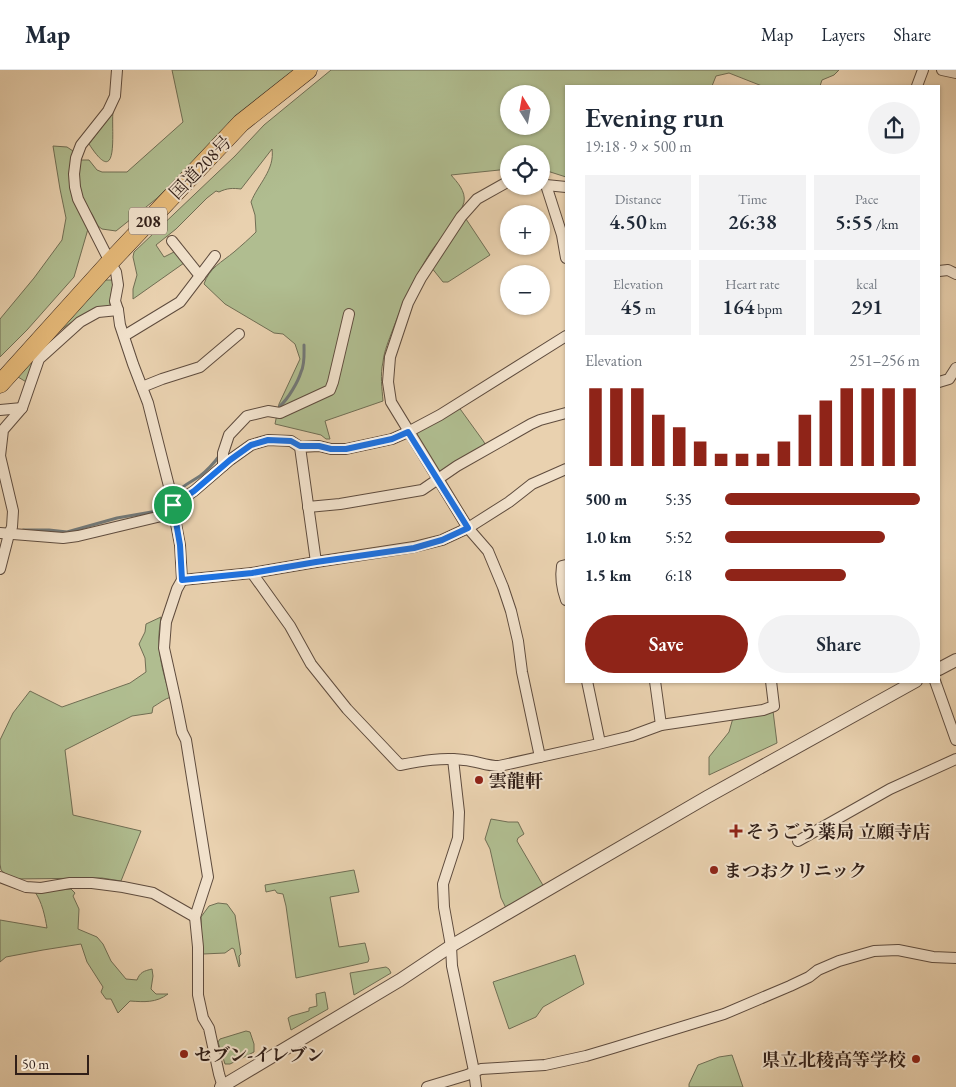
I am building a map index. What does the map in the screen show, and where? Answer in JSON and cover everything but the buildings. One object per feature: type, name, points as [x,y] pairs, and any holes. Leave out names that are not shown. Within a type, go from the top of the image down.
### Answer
[{"type":"highway","name":"国道208号","points":[[0,384],[110,262],[241,123],[308,70]]},
{"type":"street","points":[[117,70],[115,96],[108,111],[81,145],[76,158],[75,187],[78,199],[116,272],[118,285],[115,301],[120,325],[153,421],[170,490],[180,545],[182,580],[176,589],[166,622],[164,648],[182,732],[186,740],[208,877],[195,917],[198,947],[198,996],[203,1018],[209,1028],[222,1087],[400,980],[451,946],[706,797],[912,683]]},
{"type":"street","points":[[917,85],[922,70]]},
{"type":"street","points":[[942,70],[956,73]]},
{"type":"street","points":[[550,185],[565,187]]},
{"type":"street","points":[[500,186],[477,199],[461,217],[421,278],[408,303],[390,357],[388,382],[391,402],[468,528],[488,551],[503,587],[518,641],[522,672],[540,757]]},
{"type":"street","points":[[548,195],[562,235],[565,252]]},
{"type":"street","points":[[172,241],[200,276]]},
{"type":"street","points":[[124,336],[180,302],[215,256]]},
{"type":"street","points":[[940,270],[948,270],[956,274]]},
{"type":"street","points":[[0,569],[4,534],[12,527],[13,511],[0,456],[3,430],[22,408],[39,359],[80,322],[98,312],[118,310]]},
{"type":"street","points":[[223,466],[223,453],[229,434],[247,416],[268,412],[280,413],[330,390],[349,314]]},
{"type":"street","points":[[142,387],[200,367],[239,334]]},
{"type":"street","points":[[4,534],[63,538],[78,536],[173,507],[251,445],[268,440],[291,441],[300,446],[346,449],[392,439],[440,415],[565,337]]},
{"type":"street","points":[[940,382],[949,379],[956,368]]},
{"type":"street","points":[[0,410],[22,408]]},
{"type":"street","points":[[308,507],[340,504],[422,490],[457,466],[531,424],[565,413]]},
{"type":"street","points":[[300,446],[316,562]]},
{"type":"street","points":[[182,580],[252,573],[414,548],[442,540],[468,528],[509,502],[532,484],[565,469]]},
{"type":"street","points":[[565,565],[562,566],[561,575],[565,597]]},
{"type":"street","points":[[252,573],[290,626],[311,664],[347,709],[400,765],[453,759],[488,766],[499,766],[631,736],[661,726],[763,710],[774,706],[771,683]]},
{"type":"street","points":[[940,668],[956,660]]},
{"type":"street","points":[[587,683],[600,743]]},
{"type":"street","points":[[655,683],[661,726]]},
{"type":"street","points":[[936,683],[956,740]]},
{"type":"street","points":[[453,759],[459,812],[458,838],[443,884],[444,907],[451,946],[452,966],[476,1087]]},
{"type":"street","points":[[798,841],[890,789],[956,759]]},
{"type":"street","points":[[0,877],[26,887],[41,888],[92,883],[124,887],[153,894],[195,917]]},
{"type":"street","points":[[427,1087],[481,1069],[545,1065],[613,1048],[724,1014],[790,986],[809,977],[818,970],[839,961],[874,951],[898,950],[933,957],[956,958]]},
{"type":"green space","points":[[172,70],[301,70],[199,157],[156,199],[116,231],[102,229],[98,226],[83,202],[78,183],[81,160],[89,160],[97,170],[102,172],[127,172],[183,122]]},
{"type":"green space","points":[[331,70],[839,70],[834,75],[822,80],[820,85],[759,85],[729,73],[716,76],[712,85],[565,85],[565,177],[550,172],[550,145],[500,145],[500,170],[451,175],[462,190],[464,202],[455,221],[432,250],[410,288],[397,319],[382,367],[383,401],[325,421],[330,439],[275,424],[279,404],[300,359],[295,344],[283,334],[274,333],[225,304],[204,284],[213,269],[256,232],[255,215],[251,202],[269,170],[272,149],[241,189],[216,191],[156,245],[164,257],[178,250],[184,263],[133,299],[133,289],[137,275],[133,257],[134,252],[235,156],[264,125]]},
{"type":"green space","points":[[113,112],[112,152],[110,159],[106,162],[99,157],[89,144]]},
{"type":"green space","points":[[53,146],[67,147],[73,151],[72,194],[88,229],[74,277],[0,357],[0,319],[62,240],[66,218]]},
{"type":"green space","points":[[464,216],[490,255],[448,282],[443,282],[431,267]]},
{"type":"green space","points":[[112,280],[113,283],[110,303],[111,312],[109,315],[91,315],[69,324],[55,335],[37,354],[28,383],[18,377],[15,372],[17,367],[98,282]]},
{"type":"green space","points":[[458,406],[485,445],[441,472],[413,433]]},
{"type":"green space","points":[[161,617],[160,651],[163,671],[171,697],[153,707],[152,713],[132,716],[65,750],[73,815],[141,831],[121,881],[102,878],[11,879],[1,870],[0,864],[0,740],[13,713],[30,691],[62,707],[130,683],[146,672],[145,658],[139,644],[145,632],[146,624]]},
{"type":"green space","points":[[773,711],[777,743],[709,775],[709,757],[729,732],[733,718]]},
{"type":"green space","points":[[491,819],[518,822],[524,834],[517,841],[544,887],[507,910],[501,898],[490,849],[485,839]]},
{"type":"green space","points":[[354,870],[359,892],[330,897],[339,947],[365,943],[368,962],[296,978],[283,894],[277,893],[275,890],[266,892],[265,885]]},
{"type":"green space","points":[[71,889],[75,893],[73,896],[79,909],[78,929],[97,937],[103,944],[111,961],[126,979],[137,980],[143,972],[152,969],[151,989],[156,994],[168,994],[145,1002],[130,1001],[118,1013],[111,999],[106,999],[101,992],[103,987],[87,962],[81,944],[6,957],[0,962],[0,920],[47,928],[41,905],[35,892]]},
{"type":"green space","points":[[218,903],[227,904],[235,915],[241,954],[239,956],[239,967],[234,949],[232,948],[225,953],[203,954],[202,951],[201,917],[209,906]]},
{"type":"green space","points":[[575,955],[584,984],[543,1007],[536,1017],[509,1029],[493,982]]},
{"type":"green space","points":[[386,967],[391,973],[354,995],[350,973]]},
{"type":"green space","points":[[325,992],[328,1009],[291,1030],[288,1018],[309,1011],[309,1008],[317,1006],[316,994]]},
{"type":"green space","points":[[246,1031],[250,1032],[254,1044],[254,1052],[230,1064],[225,1064],[218,1042],[220,1039]]},
{"type":"green space","points":[[732,1055],[743,1087],[689,1087],[698,1065],[719,1057]]},
{"type":"waterway","points":[[280,406],[300,376],[304,362],[304,345]]},
{"type":"waterway","points":[[174,495],[203,474],[220,455]]},
{"type":"waterway","points":[[23,530],[67,532],[117,518],[163,510],[169,502]]},
{"type":"place","name":"雲龍軒","points":[[479,780]]},
{"type":"place","name":"そうごう薬局 立願寺店","points":[[736,831]]},
{"type":"place","name":"まつおクリニック","points":[[714,870]]},
{"type":"place","name":"セブン-イレブン","points":[[184,1054]]},
{"type":"place","name":"県立北稜高等学校","points":[[916,1059]]},
{"type":"route","points":[[408,432],[468,528],[442,540],[414,548],[377,552],[252,573],[182,580],[180,545],[173,505],[194,491],[230,460],[251,445],[268,440],[291,441],[300,446],[346,449],[392,439],[408,432]]}]
